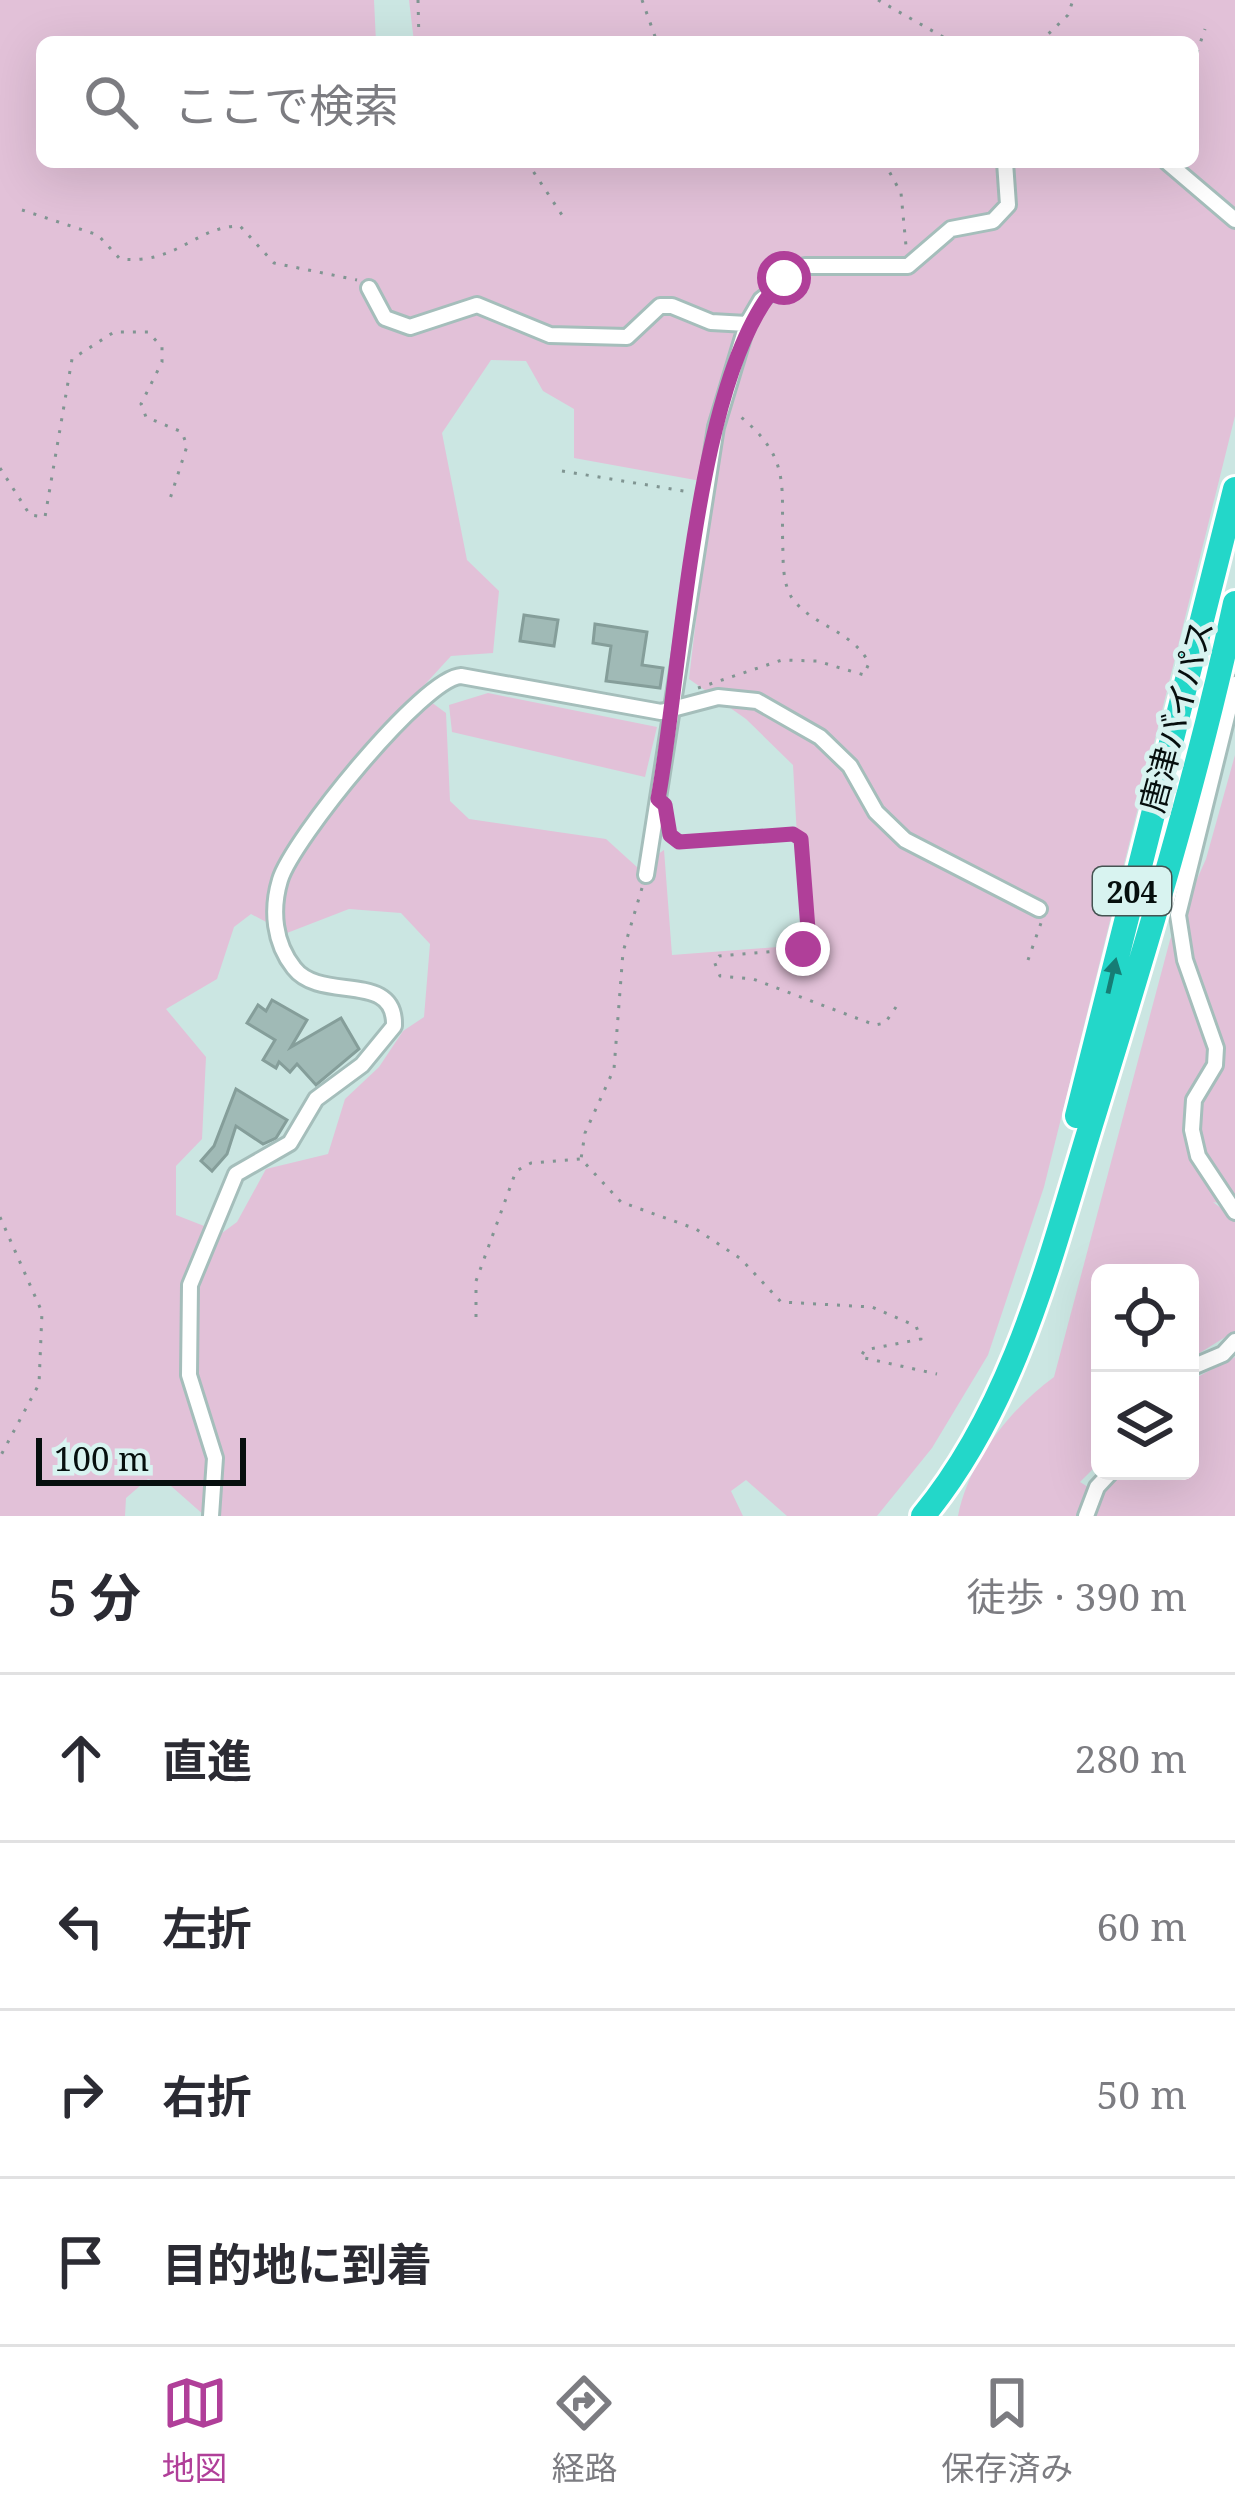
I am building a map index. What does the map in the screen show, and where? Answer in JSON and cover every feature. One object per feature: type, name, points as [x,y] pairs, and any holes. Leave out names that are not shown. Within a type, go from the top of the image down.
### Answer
[{"type":"highway","name":"唐津バイパス","points":[[1036,1294],[1235,489]]},
{"type":"highway","name":"唐津バイパス","points":[[923,1516],[990,1416],[1036,1294],[1230,679],[1235,603]]},
{"type":"street","points":[[646,875],[658,799],[681,708],[704,495],[722,401],[747,324],[761,299],[805,266],[908,266],[951,229],[1002,214],[1008,205],[1005,168]]},
{"type":"street","points":[[1173,168],[1235,220]]},
{"type":"street","points":[[369,288],[385,318],[410,327],[477,304],[550,334],[627,337],[660,306],[711,322],[747,324]]},
{"type":"street","points":[[1190,665],[1230,679],[1178,915],[1185,960],[1216,1048],[1215,1065],[1194,1100],[1192,1130],[1198,1156],[1235,1212]]},
{"type":"street","points":[[211,1516],[214,1458],[189,1375],[192,1272],[215,1232],[236,1174],[290,1143],[316,1100],[362,1065],[394,1026],[394,1012],[380,993],[324,987],[294,969],[274,921],[281,875],[295,848],[352,772],[448,677],[681,708],[742,697],[820,737],[850,766],[876,812],[905,840],[1039,909]]},
{"type":"street","points":[[1199,1364],[1223,1354],[1235,1341]]},
{"type":"street","points":[[1086,1516],[1104,1480]]},
{"type":"path","points":[[418,0],[419,36]]},
{"type":"path","points":[[642,0],[655,36]]},
{"type":"path","points":[[878,0],[941,36]]},
{"type":"path","points":[[1046,36],[1068,15],[1073,0]]},
{"type":"path","points":[[1199,46],[1205,29]]},
{"type":"path","points":[[531,168],[562,215]]},
{"type":"path","points":[[887,168],[901,193],[908,266]]},
{"type":"path","points":[[22,210],[98,235],[120,259],[145,262],[163,259],[226,226],[240,226],[274,263],[350,275],[369,288]]},
{"type":"path","points":[[0,468],[30,515],[45,517],[72,359],[114,332],[148,332],[162,347],[163,362],[141,404],[146,417],[182,432],[187,446],[169,502]]},
{"type":"path","points":[[681,708],[700,684],[782,660],[817,661],[864,675],[869,663],[860,646],[793,599],[783,571],[779,460],[768,439],[722,401]]},
{"type":"path","points":[[562,471],[704,495]]},
{"type":"path","points":[[658,799],[665,805],[670,835],[679,842],[793,834],[801,839],[809,942],[803,949],[719,956],[714,961],[720,976],[752,980],[875,1025],[885,1024],[896,1006]]},
{"type":"path","points":[[581,1159],[585,1132],[614,1069],[623,952],[646,875]]},
{"type":"path","points":[[1028,960],[1041,923],[1039,909]]},
{"type":"path","points":[[476,1317],[476,1281],[516,1171],[531,1163],[581,1159]]},
{"type":"path","points":[[581,1159],[621,1202],[695,1229],[741,1259],[781,1302],[872,1307],[916,1326],[921,1339],[865,1350],[860,1357],[937,1374]]},
{"type":"path","points":[[0,1217],[42,1312],[39,1384],[0,1456]]},
{"type":"shaded area","points":[[0,0],[374,0],[376,36],[36,36],[36,168],[1199,168],[1199,36],[413,36],[409,0],[1235,0],[1235,416],[1044,1187],[988,1355],[932,1448],[877,1516],[787,1516],[746,1480],[731,1491],[743,1516],[205,1516],[171,1486],[148,1479],[126,1498],[125,1516],[0,1516]],"holes":[[[491,360],[526,361],[543,391],[574,409],[574,458],[712,483],[689,679],[746,719],[793,765],[803,945],[672,955],[664,850],[638,868],[606,839],[469,819],[450,801],[446,713],[431,702],[352,764],[451,656],[493,653],[499,591],[467,560],[442,433]],[[349,909],[401,913],[430,944],[424,1017],[403,1031],[379,1067],[345,1099],[328,1154],[266,1169],[237,1222],[222,1233],[176,1215],[176,1166],[202,1139],[206,1057],[166,1009],[217,979],[234,927],[251,914],[287,933]]]},
{"type":"shaded area","points":[[488,693],[657,727],[645,777],[452,732],[449,705]]},
{"type":"shaded area","points":[[1235,755],[1235,1206],[1213,1202],[1235,1219],[1235,1331],[1199,1353],[1199,1264],[1091,1264],[1091,1471],[1080,1482],[1098,1493],[1112,1480],[1199,1480],[1199,1376],[1235,1357],[1235,1516],[958,1516],[971,1476],[994,1438],[1022,1404],[1054,1377],[1170,940],[1206,859]]},
{"type":"building","points":[[524,615],[558,620],[554,646],[520,641]]},
{"type":"building","points":[[595,624],[647,632],[642,665],[663,668],[660,688],[606,681],[611,646],[593,643]]},
{"type":"building","points":[[272,1000],[307,1020],[291,1047],[341,1018],[359,1049],[316,1085],[297,1064],[290,1072],[279,1062],[276,1068],[263,1060],[275,1040],[247,1023],[258,1005],[266,1011]]},
{"type":"building","points":[[236,1089],[287,1120],[276,1138],[263,1144],[236,1126],[227,1154],[212,1171],[201,1161],[214,1146]]},
{"type":"route","points":[[784,278],[761,299],[747,324],[722,401],[658,799],[665,805],[670,835],[679,842],[793,834],[801,839],[809,942],[803,949]]}]
